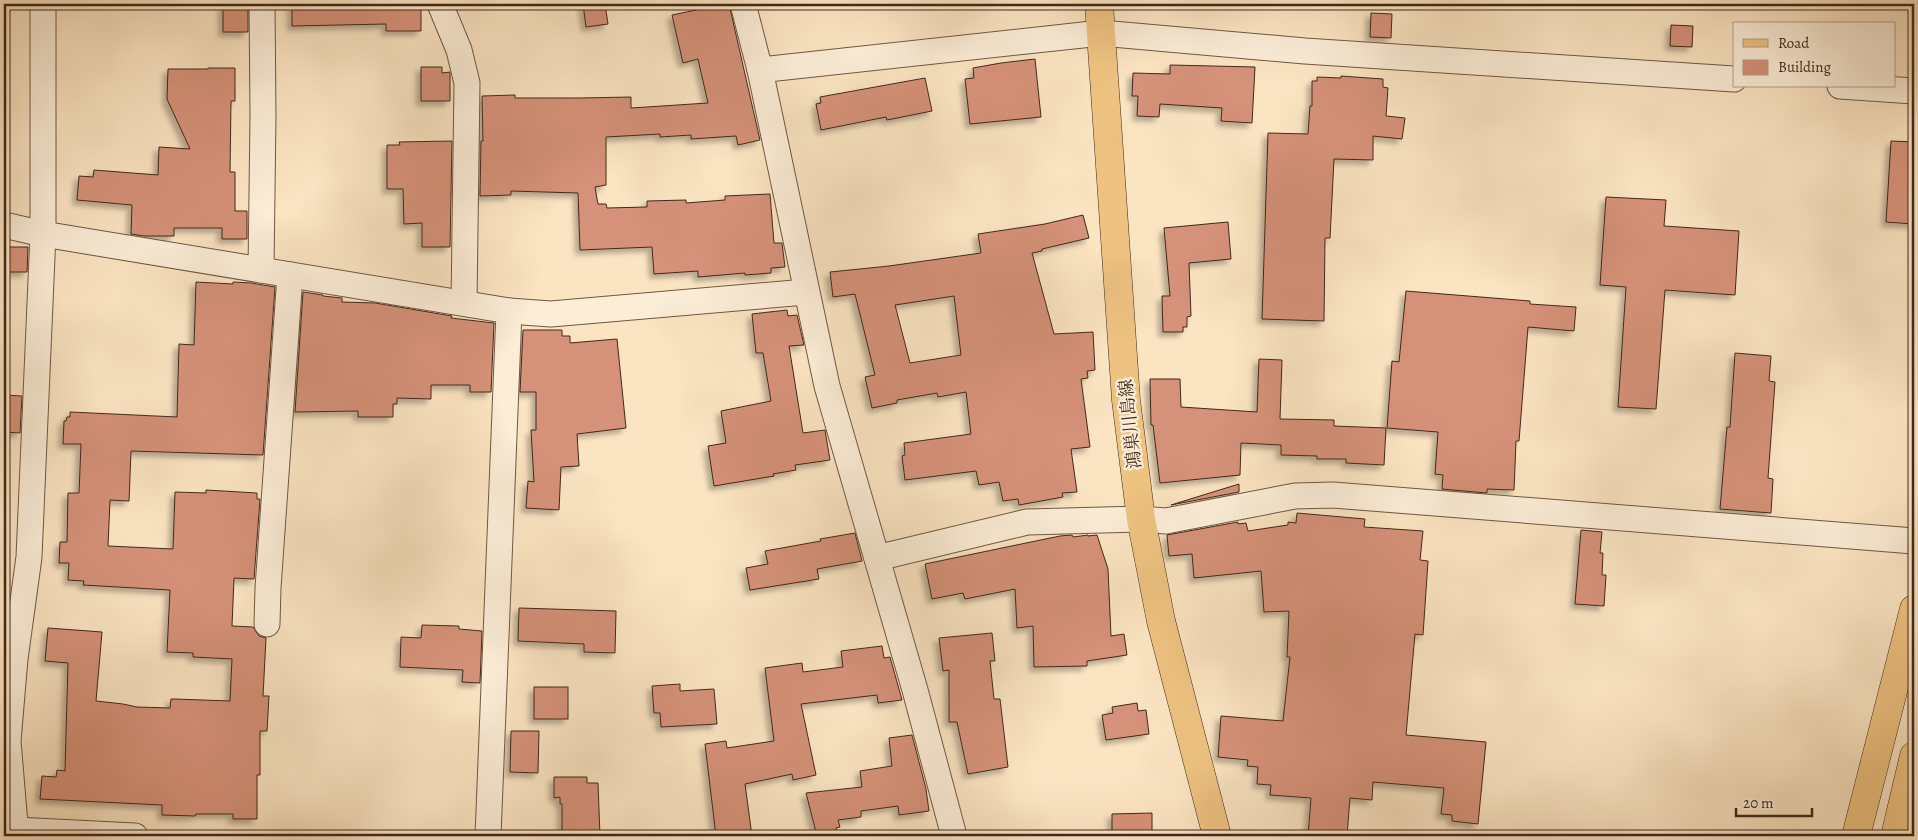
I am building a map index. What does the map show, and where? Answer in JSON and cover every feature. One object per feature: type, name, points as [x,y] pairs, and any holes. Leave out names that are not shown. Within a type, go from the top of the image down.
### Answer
[{"type":"main road","name":"鴻巣川島線","points":[[1099,4],[1126,400],[1141,519],[1161,620],[1217,836]]},
{"type":"main road","points":[[1856,836],[1914,609]]},
{"type":"main road","points":[[1895,836],[1914,756]]},
{"type":"street","points":[[43,4],[43,234],[29,557],[15,659],[8,741],[16,833],[135,836]]},
{"type":"street","points":[[261,270],[262,4]]},
{"type":"street","points":[[440,4],[459,50],[467,83],[464,304]]},
{"type":"street","points":[[743,4],[760,70],[827,386],[915,690],[954,836]]},
{"type":"street","points":[[760,70],[1101,33],[1305,51],[1733,79]]},
{"type":"street","points":[[1870,88],[1914,91]]},
{"type":"street","points":[[4,225],[43,234],[509,311],[551,314],[806,292]]},
{"type":"street","points":[[267,624],[290,275]]},
{"type":"street","points":[[488,836],[509,311]]},
{"type":"street","points":[[877,558],[1027,522],[1141,519],[1166,521],[1295,496],[1333,495],[1914,541]]},
{"type":"building","points":[[223,4],[248,5],[248,32],[223,32]]},
{"type":"building","points":[[292,4],[421,4],[421,31],[386,31],[386,24],[292,26]]},
{"type":"building","points":[[583,4],[605,4],[608,24],[586,27]]},
{"type":"building","points":[[729,4],[760,140],[738,145],[736,136],[691,139],[691,135],[660,137],[660,134],[606,137],[606,185],[595,187],[598,204],[606,204],[607,208],[647,207],[647,201],[686,200],[686,203],[725,200],[725,196],[770,194],[774,243],[782,243],[785,267],[771,268],[771,273],[745,275],[745,273],[698,277],[698,271],[654,274],[652,247],[580,250],[578,193],[511,191],[511,195],[480,196],[481,141],[483,141],[482,96],[515,95],[515,98],[631,97],[631,108],[708,103],[698,59],[683,63],[672,15]]},
{"type":"building","points":[[1371,13],[1392,14],[1391,38],[1370,37]]},
{"type":"building","points":[[1671,25],[1693,26],[1692,47],[1670,46]]},
{"type":"building","points":[[1035,59],[1041,117],[970,124],[965,79],[974,78],[973,68]]},
{"type":"building","points":[[1170,65],[1255,67],[1252,123],[1221,121],[1222,108],[1160,104],[1159,117],[1137,116],[1138,96],[1132,96],[1133,73],[1170,74]]},
{"type":"building","points":[[421,67],[442,67],[442,73],[450,72],[450,101],[421,101]]},
{"type":"building","points":[[235,68],[235,101],[231,101],[230,172],[235,172],[235,211],[247,211],[247,239],[222,239],[222,228],[174,228],[174,236],[131,234],[132,205],[77,200],[79,176],[93,177],[94,170],[158,175],[159,147],[190,149],[167,99],[168,69]]},
{"type":"building","points":[[1341,76],[1383,79],[1383,87],[1388,88],[1386,116],[1405,118],[1402,139],[1373,136],[1373,160],[1334,159],[1330,238],[1325,238],[1324,321],[1262,319],[1268,133],[1308,134],[1310,106],[1312,106],[1312,81],[1317,81],[1317,77],[1341,78]]},
{"type":"building","points":[[925,78],[932,111],[887,120],[886,117],[821,130],[816,104],[821,103],[820,97]]},
{"type":"building","points":[[452,141],[450,247],[422,247],[422,223],[404,224],[403,189],[387,189],[387,145],[400,145],[399,142]]},
{"type":"building","points":[[1891,141],[1914,142],[1914,224],[1886,222]]},
{"type":"building","points":[[1606,197],[1666,200],[1664,226],[1739,231],[1735,295],[1665,290],[1656,409],[1618,407],[1626,287],[1600,285]]},
{"type":"building","points":[[1083,215],[1089,238],[1032,253],[1054,334],[1093,332],[1095,370],[1087,371],[1088,378],[1081,379],[1090,447],[1071,449],[1077,492],[1062,493],[1063,497],[1019,505],[1018,499],[1003,501],[999,482],[979,485],[976,471],[905,480],[902,456],[905,455],[904,443],[971,434],[966,392],[938,397],[937,393],[897,400],[897,403],[872,408],[865,377],[875,375],[855,294],[833,297],[830,272],[981,253],[978,234],[1045,224]],"holes":[[[954,296],[961,355],[910,363],[895,305]]]},
{"type":"building","points":[[1228,222],[1231,259],[1189,263],[1191,316],[1187,317],[1187,327],[1183,327],[1183,332],[1163,332],[1162,296],[1170,296],[1164,228]]},
{"type":"building","points":[[4,247],[28,247],[27,272],[4,272]]},
{"type":"building","points":[[196,282],[251,283],[275,287],[263,455],[131,451],[129,501],[110,500],[108,546],[173,549],[175,492],[206,493],[206,490],[257,493],[257,499],[260,499],[254,579],[234,578],[232,626],[253,627],[259,636],[266,638],[263,696],[269,696],[267,731],[260,731],[257,819],[233,819],[233,814],[162,815],[162,805],[40,799],[42,776],[56,777],[57,770],[65,771],[68,663],[45,661],[48,628],[102,632],[96,701],[137,707],[170,708],[171,699],[230,701],[232,659],[193,657],[193,653],[167,652],[170,590],[83,585],[84,581],[68,580],[69,563],[59,563],[60,542],[67,542],[68,493],[79,493],[81,444],[63,444],[64,421],[66,421],[67,417],[70,417],[70,412],[177,417],[179,344],[194,345]]},
{"type":"building","points":[[1406,291],[1530,301],[1530,304],[1576,307],[1574,331],[1528,327],[1519,441],[1516,441],[1514,490],[1487,489],[1487,493],[1442,489],[1443,475],[1435,474],[1438,432],[1387,428],[1392,361],[1399,362]]},
{"type":"building","points":[[303,292],[342,298],[342,302],[375,303],[452,316],[451,318],[494,323],[491,392],[470,392],[470,385],[431,385],[431,399],[397,398],[397,404],[393,404],[393,417],[358,417],[358,411],[295,412]]},
{"type":"building","points":[[787,310],[788,316],[797,315],[804,345],[789,346],[803,433],[825,430],[830,460],[795,465],[796,470],[773,474],[774,476],[714,486],[708,446],[726,443],[721,411],[771,401],[763,353],[756,353],[752,314]]},
{"type":"building","points":[[523,330],[562,330],[562,336],[570,336],[570,343],[617,339],[626,428],[577,434],[579,466],[561,467],[559,510],[526,508],[528,481],[534,482],[531,430],[536,430],[536,392],[520,392]]},
{"type":"building","points":[[1735,353],[1771,356],[1769,381],[1775,382],[1768,478],[1773,479],[1771,513],[1720,509],[1727,427],[1730,427]]},
{"type":"building","points":[[1259,359],[1282,360],[1280,419],[1334,420],[1334,426],[1386,428],[1384,465],[1346,463],[1346,459],[1317,459],[1317,456],[1281,455],[1281,445],[1241,443],[1240,475],[1160,483],[1153,425],[1151,425],[1150,379],[1180,379],[1181,407],[1257,412]]},
{"type":"building","points":[[4,395],[22,396],[20,433],[4,432]]},
{"type":"building","points":[[1239,484],[1239,492],[1171,505]]},
{"type":"building","points":[[1297,513],[1365,519],[1364,527],[1423,531],[1420,560],[1428,561],[1423,635],[1415,634],[1406,735],[1486,742],[1478,824],[1452,821],[1452,815],[1441,814],[1444,788],[1373,782],[1372,800],[1350,798],[1347,836],[1308,836],[1311,798],[1270,795],[1271,785],[1257,784],[1258,767],[1247,766],[1248,760],[1218,757],[1221,716],[1283,721],[1290,657],[1287,657],[1289,611],[1264,612],[1261,571],[1194,578],[1192,554],[1169,556],[1167,535],[1238,522],[1238,524],[1246,523],[1248,531],[1288,525],[1288,522],[1296,523]]},
{"type":"building","points":[[1581,530],[1602,532],[1600,553],[1603,553],[1602,575],[1606,575],[1604,606],[1575,604]]},
{"type":"building","points":[[855,533],[862,561],[817,569],[819,579],[750,590],[746,568],[768,564],[765,551]]},
{"type":"building","points":[[1072,535],[1073,537],[1097,535],[1108,569],[1111,636],[1124,634],[1127,655],[1087,661],[1087,666],[1034,667],[1033,626],[1017,628],[1015,589],[965,599],[963,593],[932,599],[925,564]]},
{"type":"building","points":[[519,608],[616,611],[615,653],[584,652],[584,644],[518,641]]},
{"type":"building","points":[[422,625],[459,626],[459,629],[482,631],[480,683],[462,682],[463,670],[400,667],[401,637],[421,638]]},
{"type":"building","points":[[992,633],[995,661],[990,661],[994,699],[1000,699],[1008,767],[968,774],[957,722],[949,722],[949,670],[943,671],[939,638]]},
{"type":"building","points":[[882,646],[884,658],[890,657],[902,700],[878,703],[877,695],[801,704],[816,775],[793,780],[792,774],[745,784],[752,836],[716,836],[705,744],[726,741],[727,748],[774,741],[765,668],[802,663],[803,672],[843,667],[841,651]]},
{"type":"building","points":[[680,684],[680,691],[714,689],[717,724],[661,727],[660,713],[654,713],[652,686]]},
{"type":"building","points":[[534,687],[568,687],[568,719],[534,719]]},
{"type":"building","points":[[1137,703],[1138,711],[1146,710],[1149,734],[1106,740],[1102,715],[1113,713],[1112,707]]},
{"type":"building","points":[[511,731],[539,731],[538,773],[510,772]]},
{"type":"building","points":[[912,735],[926,789],[929,811],[899,815],[898,806],[861,811],[861,817],[838,820],[840,827],[836,828],[838,836],[817,836],[806,793],[862,787],[860,771],[892,766],[889,738]]},
{"type":"building","points":[[554,777],[587,777],[587,783],[598,783],[600,836],[562,836],[562,804],[560,804],[560,797],[554,798]]},
{"type":"building","points":[[1152,813],[1152,836],[1112,836],[1112,814]]}]
